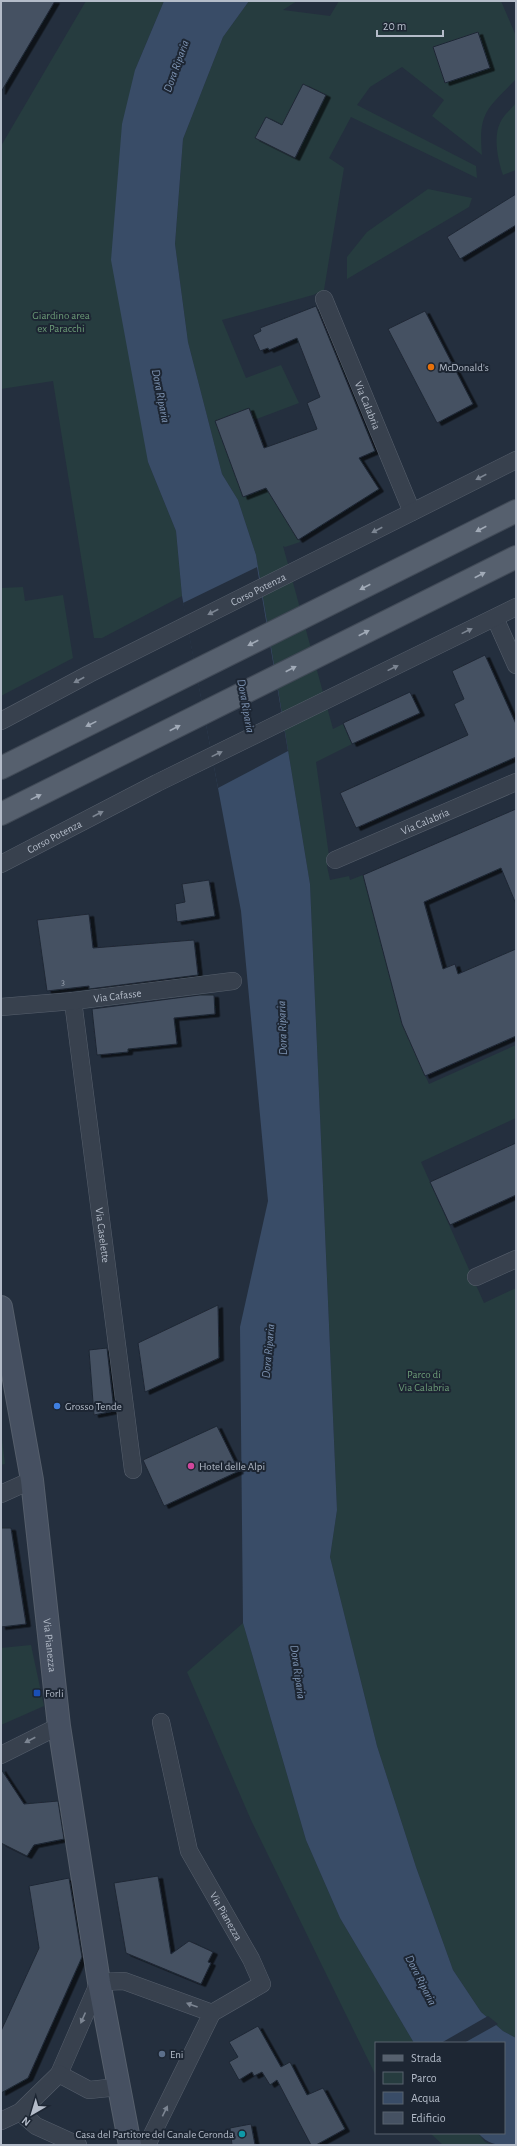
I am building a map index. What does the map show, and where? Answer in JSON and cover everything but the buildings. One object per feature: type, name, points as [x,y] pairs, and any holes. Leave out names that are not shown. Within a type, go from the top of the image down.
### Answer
[{"type":"main road","points":[[1,768],[126,707],[516,511]]},
{"type":"main road","points":[[1,814],[516,557]]},
{"type":"street","name":"Via Calabria","points":[[324,299],[412,512]]},
{"type":"street","name":"Corso Potenza","points":[[2,720],[113,662],[516,460]]},
{"type":"street","name":"Corso Potenza","points":[[1,864],[157,783],[516,607]]},
{"type":"street","points":[[495,618],[516,665]]},
{"type":"street","name":"Via Calabria","points":[[335,860],[516,782]]},
{"type":"street","name":"Via Cafasse","points":[[1,1007],[73,1001],[233,981]]},
{"type":"street","name":"Via Caselette","points":[[73,1001],[133,1470]]},
{"type":"street","points":[[476,1277],[516,1259]]},
{"type":"street","name":"Via Pianezza","points":[[1,1307],[32,1480],[59,1726],[99,1982],[130,2145]]},
{"type":"street","points":[[1,1494],[32,1480]]},
{"type":"street","name":"Via Pianezza","points":[[161,1722],[189,1851],[251,1960],[262,1984],[212,2013]]},
{"type":"street","points":[[1,1755],[59,1726]]},
{"type":"street","points":[[1,2121],[20,2112],[58,2074],[99,1982],[124,1981],[212,2013],[147,2145]]},
{"type":"street","points":[[58,2074],[89,2090],[118,2087]]},
{"type":"street","points":[[20,2112],[36,2126],[78,2145]]},
{"type":"green space","name":"Giardino area ex Paracchi","points":[[86,1],[164,1],[135,70],[148,462],[176,531],[182,596],[102,638],[94,638],[53,381],[1,389],[1,146]]},
{"type":"green space","name":"Parco di Via Calabria","points":[[249,1],[297,1],[283,10],[330,16],[339,1],[501,1],[516,36],[516,79],[498,97],[487,112],[482,129],[482,155],[432,116],[444,100],[402,67],[370,87],[357,105],[476,166],[477,178],[351,117],[329,158],[344,168],[324,290],[313,295],[222,320],[246,378],[281,365],[299,403],[254,420],[249,408],[215,421],[243,497],[280,483],[300,542],[285,547],[283,546],[333,729],[343,724],[352,744],[316,762],[329,856],[327,866],[330,880],[349,876],[350,880],[363,875],[402,1024],[429,1084],[516,1045],[516,1118],[421,1162],[484,1303],[516,1288],[516,2038],[503,2031],[481,2012],[453,1970],[416,1867],[377,1746],[330,1557],[337,1510],[310,884],[256,555],[238,500],[222,474],[188,342],[175,244],[183,139],[223,37]],"holes":[[[478,33],[445,83],[433,47]],[[303,84],[326,95],[295,158],[256,138],[266,117],[282,125]]]},
{"type":"green space","points":[[516,103],[516,170],[503,175],[497,149],[498,129],[503,118]]},
{"type":"green space","points":[[428,189],[472,198],[469,207],[347,279],[347,257],[367,232]]},
{"type":"green space","points":[[23,587],[25,601],[63,595],[73,658],[1,696],[1,588]]},
{"type":"green space","points":[[1,1431],[5,1464],[1,1465]]},
{"type":"green space","points":[[243,1623],[306,1840],[340,1918],[413,2042],[375,2042],[375,2074],[251,1820],[187,1672]]},
{"type":"green space","points":[[31,1645],[44,1706],[1,1725],[1,1648]]},
{"type":"green space","points":[[431,2134],[479,2134],[485,2142],[492,2145],[443,2145]]},
{"type":"water","name":"Dora Riparia","points":[[164,1],[249,1],[223,37],[183,139],[175,244],[188,342],[222,474],[238,500],[256,555],[310,884],[337,1510],[330,1557],[377,1746],[416,1867],[453,1970],[481,2012],[503,2031],[516,2038],[516,2145],[491,2143],[479,2134],[505,2134],[505,2042],[413,2042],[340,1918],[306,1840],[243,1623],[240,1327],[268,1201],[241,911],[182,596],[176,531],[148,462],[111,260],[122,124],[135,70]]},
{"type":"pier","points":[[257,567],[288,751],[218,788],[183,603]]},
{"type":"pier","points":[[488,2016],[498,2024],[466,2042],[443,2042]]},
{"type":"place","name":"McDonald's","points":[[431,367]]},
{"type":"place","name":"Grosso Tende","points":[[57,1406]]},
{"type":"place","name":"Hotel delle Alpi","points":[[191,1466]]},
{"type":"place","name":"Forli","points":[[37,1693]]},
{"type":"place","name":"Eni","points":[[162,2054]]},
{"type":"place","name":"Casa del Partitore del Canale Ceronda","points":[[242,2134]]}]
